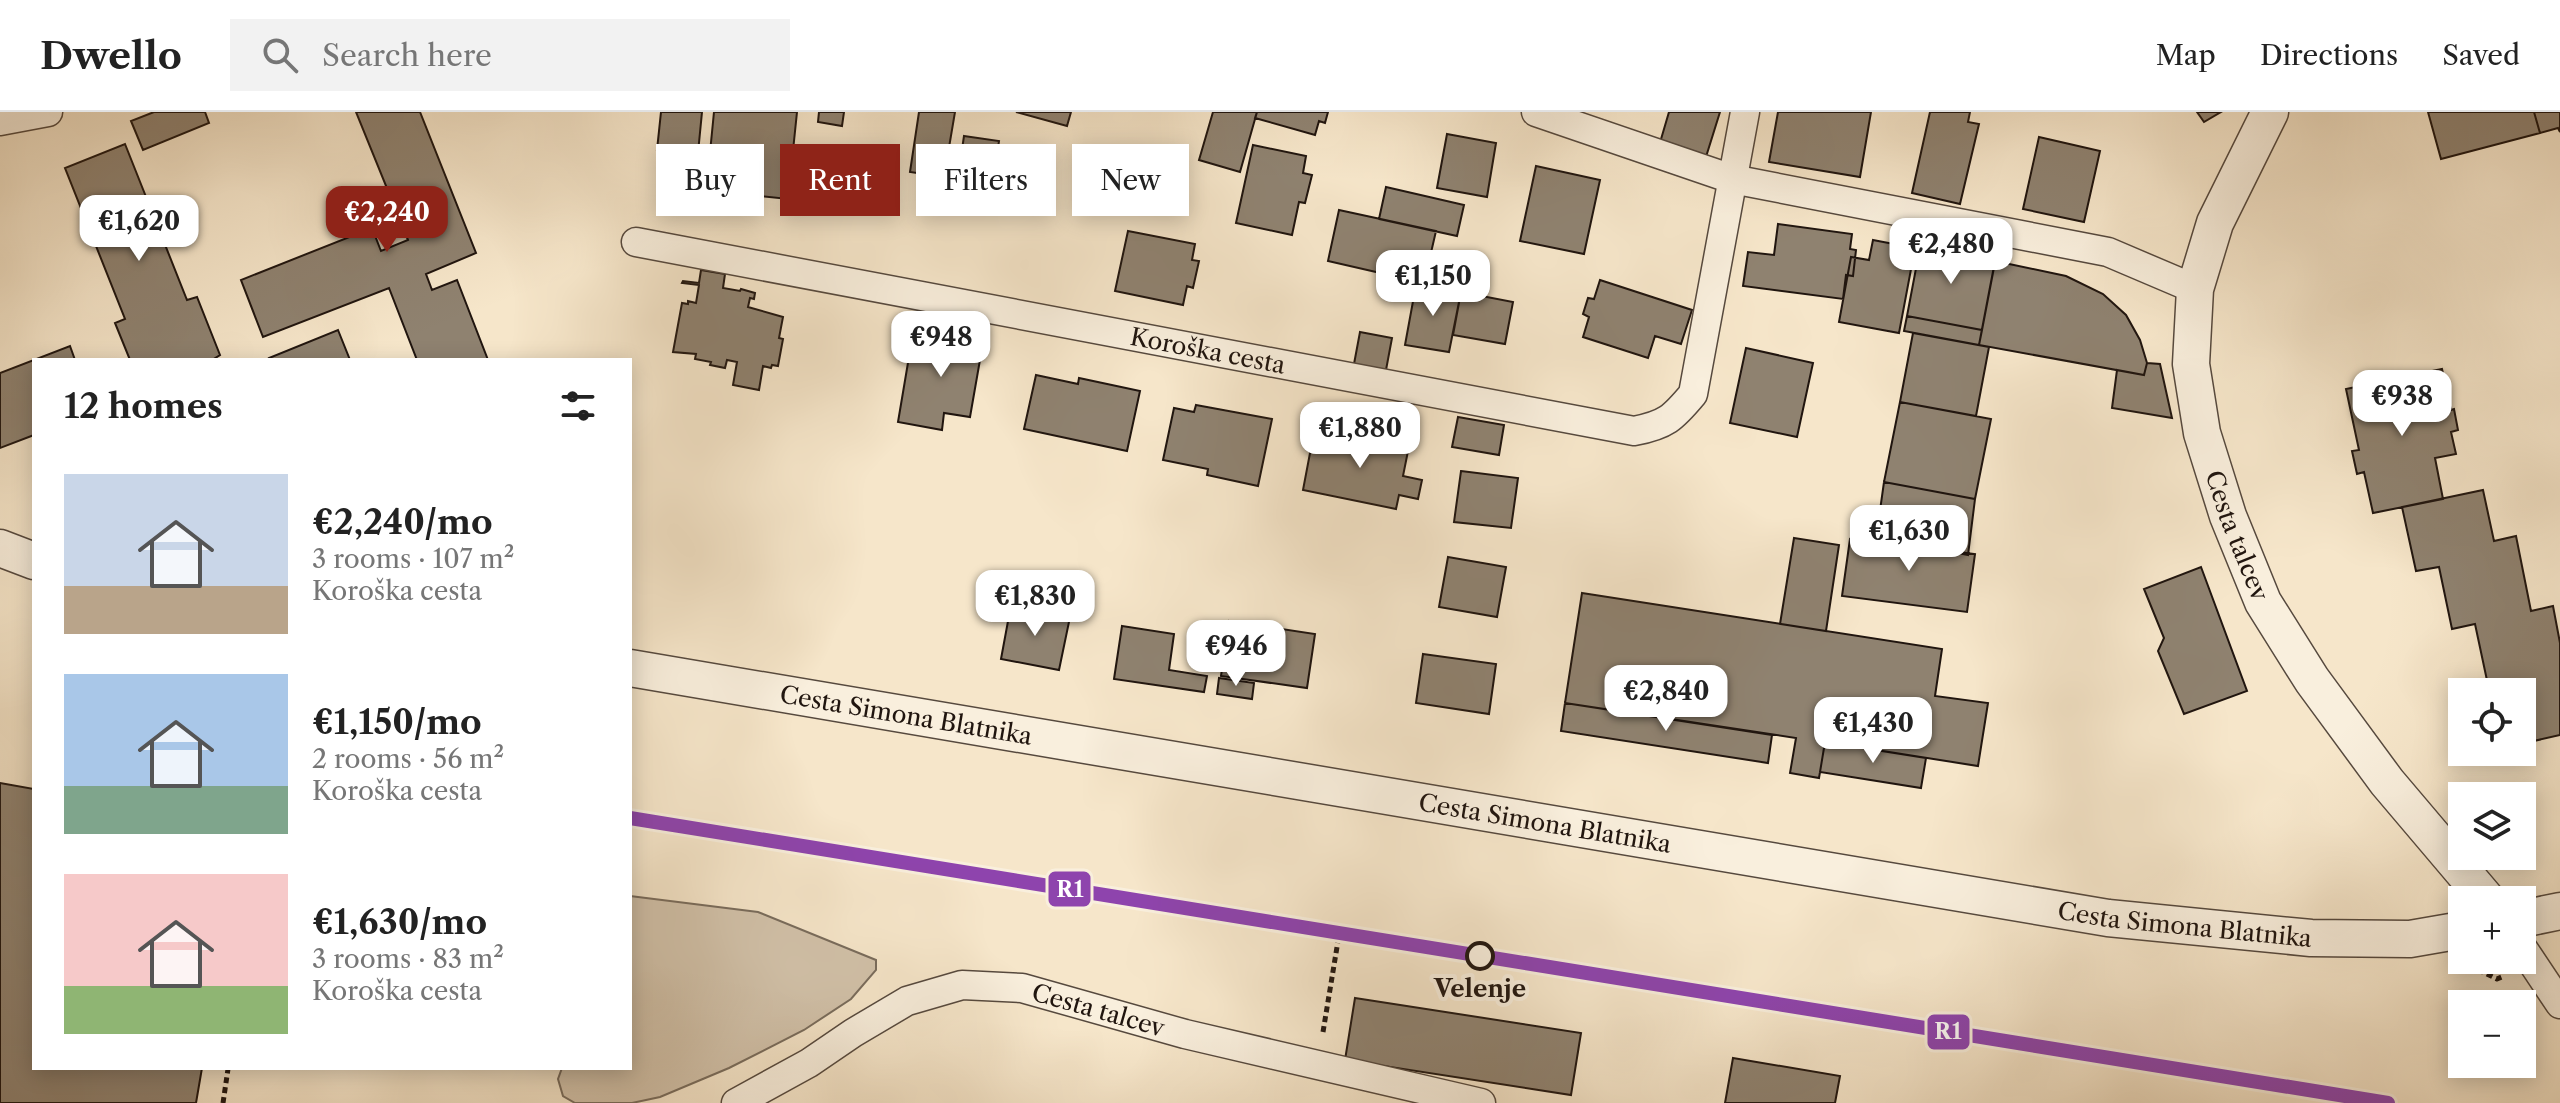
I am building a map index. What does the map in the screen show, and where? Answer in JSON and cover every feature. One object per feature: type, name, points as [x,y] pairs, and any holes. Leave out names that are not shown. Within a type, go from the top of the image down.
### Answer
[{"type":"street","points":[[0,121],[48,112]]},
{"type":"street","points":[[1536,112],[1732,179],[2108,252],[2195,289]]},
{"type":"street","name":"Koroška cesta","points":[[636,242],[1634,431],[1659,427],[1678,412],[1693,394],[1745,112]]},
{"type":"street","name":"Cesta talcev","points":[[2270,112],[2215,223],[2195,289],[2191,364],[2202,433],[2228,516],[2263,602],[2312,680],[2387,782],[2475,886]]},
{"type":"street","points":[[0,548],[32,560]]},
{"type":"street","name":"Cesta Simona Blatnika","points":[[632,668],[2108,918],[2311,938],[2410,939],[2448,932]]},
{"type":"street","points":[[2536,916],[2560,911]]},
{"type":"street","points":[[2536,968],[2560,1004]]},
{"type":"street","name":"Cesta talcev","points":[[736,1103],[809,1063],[907,1001],[962,985],[1022,988],[1185,1034],[1481,1103]]},
{"type":"path","points":[[1318,1065],[1338,941]]},
{"type":"path","points":[[223,1103],[228,1070]]},
{"type":"shaded area","points":[[632,896],[758,912],[876,960],[876,970],[851,999],[804,1030],[729,1068],[660,1097],[632,1103],[575,1103],[563,1096],[558,1079],[561,1070],[632,1070]]},
{"type":"building","points":[[154,112],[205,112],[209,123],[143,150],[131,121]]},
{"type":"building","points":[[356,112],[420,112],[476,253],[426,274],[432,290],[457,280],[487,358],[416,358],[389,288],[263,337],[241,280],[372,228],[381,251],[408,240]]},
{"type":"building","points":[[661,112],[702,112],[699,144],[658,144]]},
{"type":"building","points":[[714,112],[797,112],[794,144],[780,144],[780,198],[764,196],[764,144],[711,144]]},
{"type":"building","points":[[819,112],[844,112],[842,126],[818,122]]},
{"type":"building","points":[[919,112],[955,112],[950,144],[916,144],[916,173],[910,172]]},
{"type":"building","points":[[1016,112],[1071,112],[1067,126]]},
{"type":"building","points":[[1213,112],[1257,112],[1240,172],[1199,160]]},
{"type":"building","points":[[1257,112],[1328,112],[1325,123],[1319,121],[1315,135],[1255,118]]},
{"type":"building","points":[[1669,112],[1720,112],[1705,160],[1659,146]]},
{"type":"building","points":[[1778,112],[1871,112],[1860,177],[1769,162]]},
{"type":"building","points":[[1930,112],[1970,112],[1968,122],[1979,124],[1960,204],[1912,193]]},
{"type":"building","points":[[2197,112],[2221,112],[2204,122]]},
{"type":"building","points":[[2428,112],[2534,112],[2540,133],[2441,159]]},
{"type":"building","points":[[2534,112],[2560,112],[2560,132],[2558,128],[2540,133]]},
{"type":"building","points":[[1447,134],[1496,143],[1487,197],[1437,188]]},
{"type":"building","points":[[964,136],[999,141],[999,144],[963,144]]},
{"type":"building","points":[[2039,137],[2100,151],[2084,222],[2023,209]]},
{"type":"building","points":[[125,144],[187,300],[197,297],[220,355],[215,358],[129,358],[115,323],[125,319],[65,168]]},
{"type":"building","points":[[1253,145],[1306,156],[1303,173],[1312,175],[1305,203],[1299,202],[1292,235],[1236,223]]},
{"type":"building","points":[[1536,166],[1600,180],[1584,254],[1520,241]]},
{"type":"building","points":[[1386,187],[1464,205],[1457,236],[1379,219]]},
{"type":"building","points":[[1339,210],[1436,231],[1424,283],[1328,261]]},
{"type":"building","points":[[1778,224],[1852,234],[1850,249],[1856,250],[1853,276],[1846,275],[1843,299],[1743,286],[1748,252],[1774,255]]},
{"type":"building","points":[[1128,231],[1195,244],[1192,260],[1199,261],[1193,288],[1187,286],[1183,305],[1115,291]]},
{"type":"building","points":[[1873,240],[1915,248],[1899,333],[1839,322],[1851,257],[1869,260]]},
{"type":"building","points":[[1921,242],[1996,257],[1982,330],[1907,316]]},
{"type":"building","points":[[1995,261],[2066,276],[2103,294],[2126,315],[2140,340],[2147,363],[2144,375],[1979,345]]},
{"type":"building","points":[[701,270],[725,274],[723,288],[755,293],[748,307],[783,317],[778,366],[763,366],[759,390],[733,385],[737,362],[727,360],[725,368],[695,359],[696,354],[673,352],[682,303],[696,303],[699,285],[682,283],[699,283]]},
{"type":"building","points":[[1600,280],[1692,310],[1681,344],[1655,336],[1648,358],[1583,337],[1589,317],[1583,314],[1588,298],[1594,299]]},
{"type":"building","points":[[1416,285],[1461,292],[1449,352],[1405,345]]},
{"type":"building","points":[[1461,292],[1513,302],[1505,344],[1453,335]]},
{"type":"building","points":[[1907,316],[1982,330],[1979,345],[1904,331]]},
{"type":"building","points":[[338,330],[349,358],[269,358]]},
{"type":"building","points":[[943,330],[984,337],[970,417],[944,413],[942,430],[898,422],[912,339],[941,344]]},
{"type":"building","points":[[1360,332],[1392,338],[1386,370],[1354,364]]},
{"type":"building","points":[[1913,333],[1989,347],[1976,416],[1900,402]]},
{"type":"building","points":[[70,346],[74,358],[39,358]]},
{"type":"building","points":[[1746,348],[1813,363],[1797,437],[1730,423]]},
{"type":"building","points":[[32,361],[32,436],[0,448],[0,373]]},
{"type":"building","points":[[2147,363],[2160,364],[2172,418],[2112,408],[2117,370],[2144,375]]},
{"type":"building","points":[[2442,369],[2458,430],[2451,432],[2456,454],[2435,458],[2443,499],[2373,513],[2364,472],[2357,474],[2352,451],[2359,450],[2346,389]]},
{"type":"building","points":[[1036,375],[1078,384],[1079,378],[1140,391],[1127,451],[1024,429]]},
{"type":"building","points":[[1900,402],[1991,419],[1975,499],[1884,482]]},
{"type":"building","points":[[1196,405],[1272,419],[1258,486],[1207,475],[1208,469],[1163,460],[1174,408],[1194,412]]},
{"type":"building","points":[[1458,417],[1504,425],[1499,455],[1452,447]]},
{"type":"building","points":[[1314,432],[1358,442],[1360,435],[1409,446],[1403,476],[1422,480],[1418,499],[1399,495],[1396,509],[1303,490]]},
{"type":"building","points":[[1461,471],[1518,478],[1511,528],[1454,522]]},
{"type":"building","points":[[1884,482],[1975,499],[1968,555],[1943,550],[1944,539],[1915,536],[1914,546],[1902,545],[1903,535],[1877,532]]},
{"type":"building","points":[[2483,490],[2494,541],[2516,536],[2531,611],[2553,606],[2560,643],[2560,735],[2536,740],[2536,678],[2487,678],[2475,624],[2452,629],[2439,567],[2416,571],[2402,507]]},
{"type":"building","points":[[1877,532],[1903,535],[1902,545],[1914,546],[1915,536],[1944,539],[1943,550],[1975,554],[1967,612],[1842,596],[1850,539],[1875,543]]},
{"type":"building","points":[[1794,538],[1839,545],[1826,631],[1780,624]]},
{"type":"building","points":[[1448,557],[1506,567],[1497,617],[1439,607]]},
{"type":"building","points":[[2201,567],[2247,691],[2184,714],[2158,651],[2164,638],[2144,589]]},
{"type":"building","points":[[1582,593],[1942,649],[1935,696],[1988,703],[1978,766],[1825,742],[1819,778],[1790,773],[1796,738],[1565,703]]},
{"type":"building","points":[[1011,605],[1070,617],[1059,670],[1001,659]]},
{"type":"building","points":[[1229,621],[1315,634],[1307,688],[1221,676]]},
{"type":"building","points":[[1122,626],[1174,634],[1169,670],[1207,676],[1204,692],[1114,679]]},
{"type":"building","points":[[1423,654],[1496,664],[1489,714],[1416,703]]},
{"type":"building","points":[[1219,678],[1254,683],[1252,699],[1217,694]]},
{"type":"building","points":[[1565,703],[1772,735],[1768,763],[1561,731]]},
{"type":"building","points":[[1825,742],[1926,758],[1921,788],[1820,772]]},
{"type":"building","points":[[0,783],[32,789],[32,1070],[202,1070],[196,1103],[0,1103]]},
{"type":"building","points":[[1355,998],[1581,1033],[1571,1095],[1345,1060]]},
{"type":"building","points":[[1733,1058],[1840,1076],[1835,1103],[1725,1103]]},
{"type":"transit line","name":"R1","points":[[632,818],[2388,1103]]},
{"type":"place","name":"Velenje","points":[[1480,956]]}]
